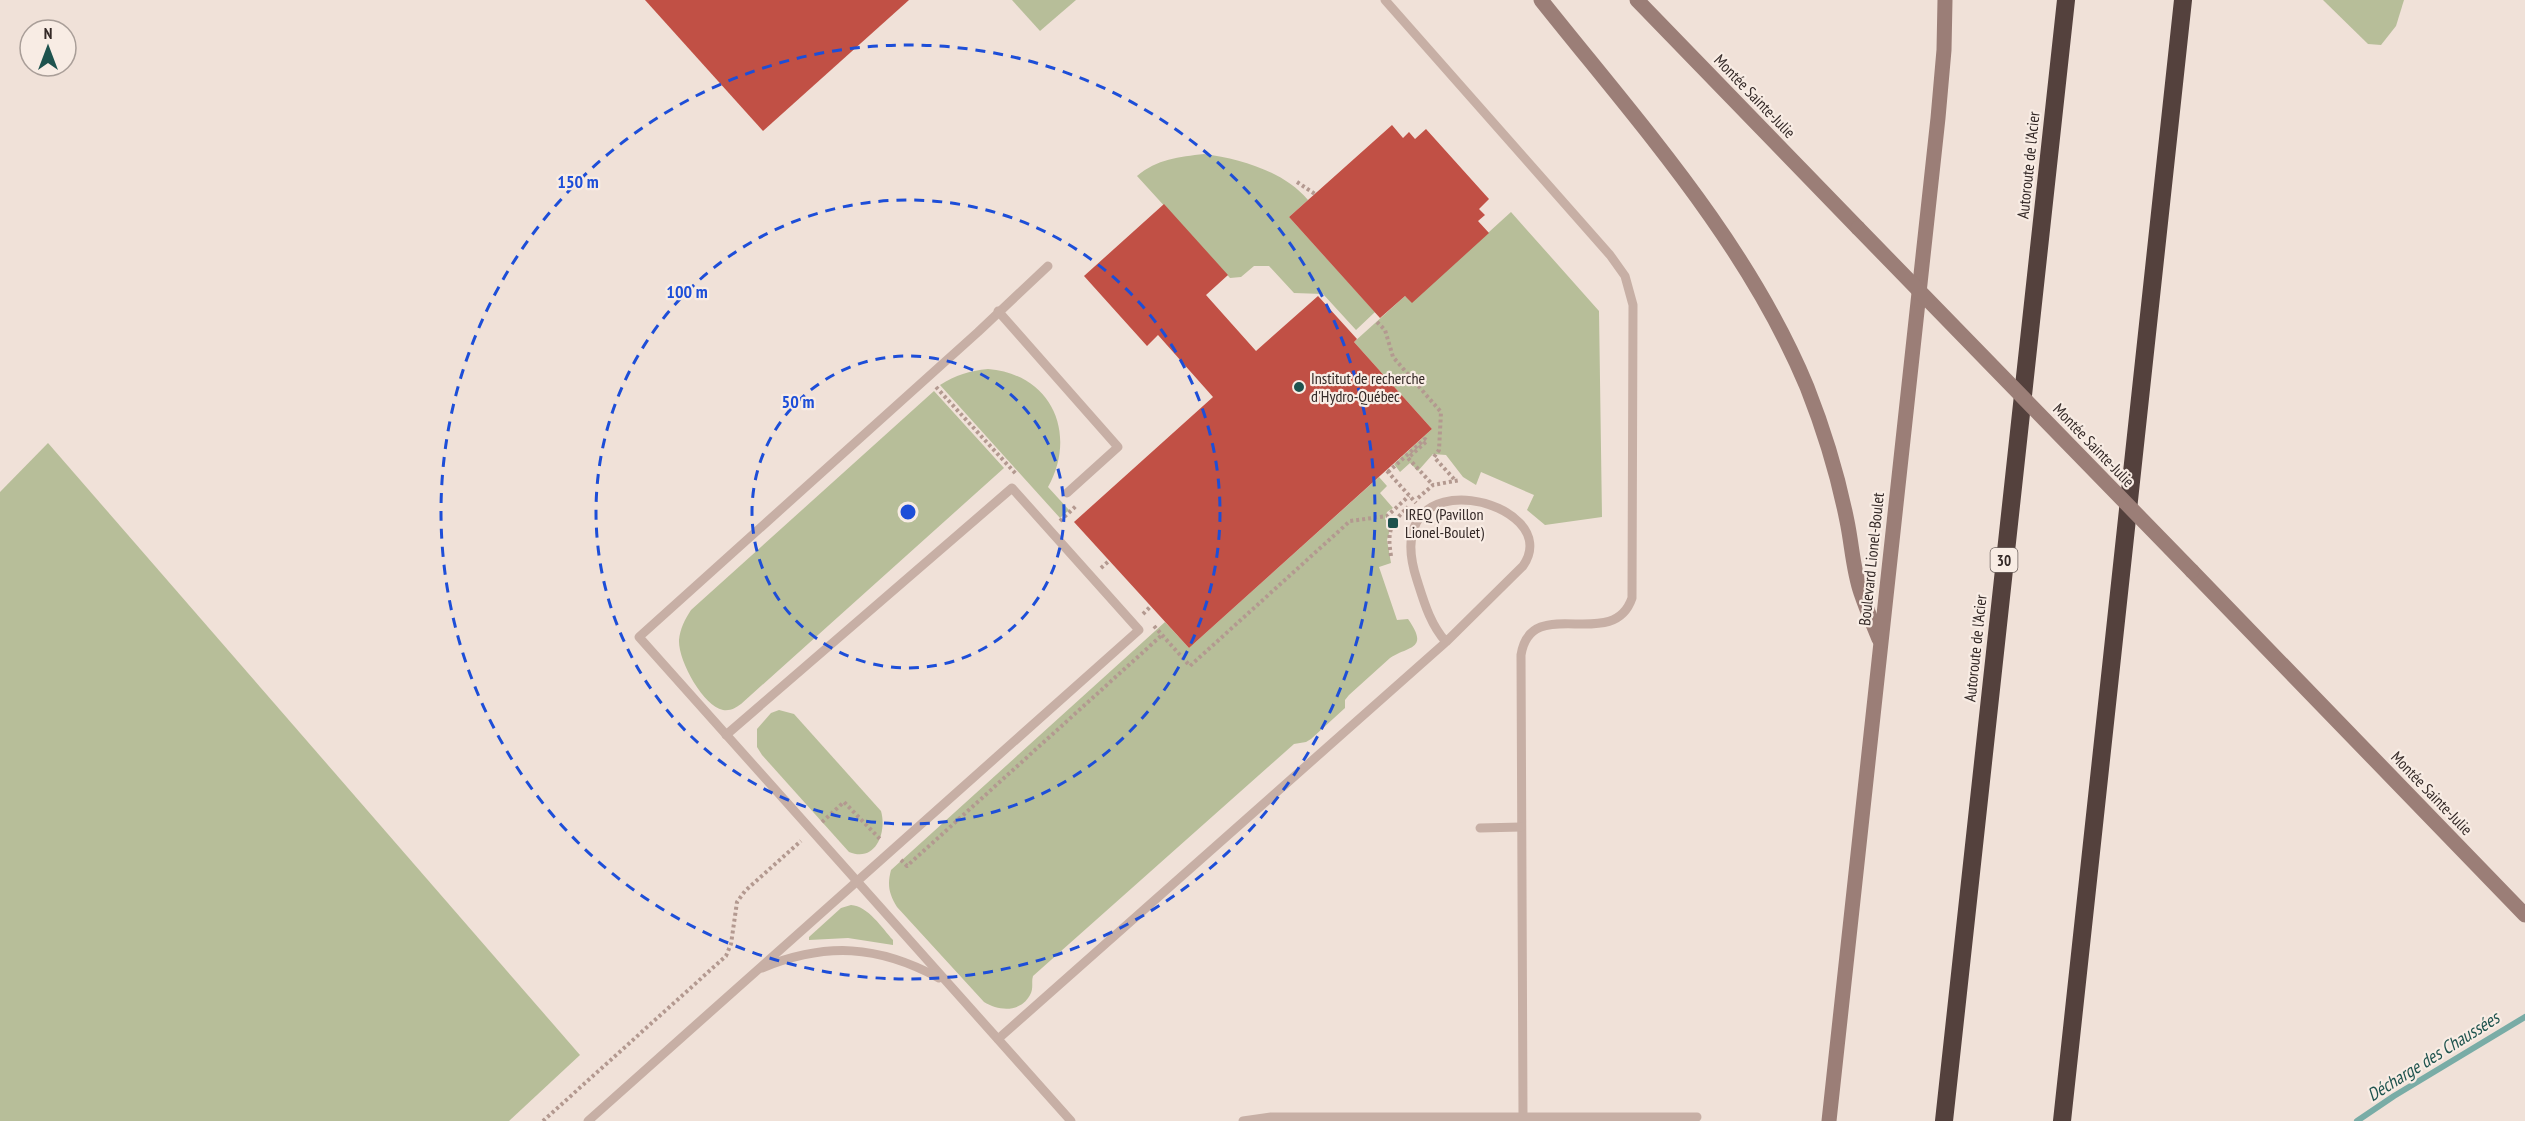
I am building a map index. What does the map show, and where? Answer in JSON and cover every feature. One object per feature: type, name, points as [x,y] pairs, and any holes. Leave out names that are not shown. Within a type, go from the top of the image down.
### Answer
[{"type":"highway","name":"Autoroute de l'Acier","points":[[1944,1121],[2066,0]]},
{"type":"highway","points":[[2062,1121],[2183,0]]},
{"type":"main road","points":[[1541,0],[1692,192],[1750,277],[1784,336],[1807,388],[1826,441],[1847,521],[1860,591],[1880,642]]},
{"type":"main road","name":"Montée Sainte-Julie","points":[[1637,0],[2525,915]]},
{"type":"main road","name":"Boulevard Lionel-Boulet","points":[[1829,1121],[1938,118],[1944,50],[1945,0]]},
{"type":"lane","points":[[1385,0],[1610,255],[1624,276],[1632,295],[1634,315],[1632,598],[1623,614],[1613,621],[1600,624],[1546,625],[1535,629],[1524,642],[1521,655],[1523,1117]]},
{"type":"lane","points":[[1048,266],[639,637],[1071,1121]]},
{"type":"lane","points":[[998,310],[1118,447],[1066,493]]},
{"type":"lane","points":[[588,1121],[1139,630],[1012,488],[726,735]]},
{"type":"lane","points":[[998,1039],[1446,642],[1522,566],[1529,557],[1529,536],[1523,526],[1511,515],[1473,500],[1449,500],[1437,504],[1415,525],[1412,536],[1412,563],[1433,624],[1446,642]]},
{"type":"lane","points":[[1480,828],[1521,827]]},
{"type":"lane","points":[[754,972],[796,956],[837,950],[859,950],[899,959],[943,980]]},
{"type":"lane","points":[[1243,1121],[1271,1117],[1697,1117]]},
{"type":"path","points":[[1297,182],[1315,194]]},
{"type":"path","points":[[1377,322],[1385,330],[1393,357],[1441,412],[1439,450],[1434,457],[1454,479]]},
{"type":"path","points":[[936,387],[1020,479]]},
{"type":"path","points":[[1417,504],[1387,471],[1425,439],[1427,441],[1408,458],[1433,485]]},
{"type":"path","points":[[1135,605],[1190,666],[1350,521],[1387,516],[1409,496]]},
{"type":"path","points":[[1066,530],[1057,520],[1078,505]]},
{"type":"path","points":[[1094,561],[1103,570],[1109,561]]},
{"type":"path","points":[[1143,614],[1150,607]]},
{"type":"path","points":[[901,859],[907,866],[1162,635]]},
{"type":"path","points":[[822,822],[844,802],[880,839]]},
{"type":"path","points":[[543,1121],[726,956],[731,944],[737,902],[745,891],[801,841]]},
{"type":"green space","points":[[1012,0],[1076,0],[1040,31]]},
{"type":"green space","points":[[2323,0],[2404,0],[2396,26],[2381,45],[2368,44]]},
{"type":"green space","points":[[1204,154],[1247,163],[1274,174],[1298,190],[1308,200],[1289,217],[1375,312],[1356,330],[1323,294],[1294,293],[1269,266],[1254,266],[1241,277],[1230,278],[1137,176],[1160,162]]},
{"type":"green space","points":[[1511,212],[1599,311],[1602,517],[1545,525],[1527,510],[1534,495],[1481,472],[1476,485],[1463,477],[1446,455],[1433,454],[1418,471],[1410,463],[1400,472],[1394,464],[1432,429],[1354,342],[1405,296],[1412,302]]},
{"type":"green space","points":[[988,369],[1010,373],[1028,382],[1043,394],[1053,410],[1059,427],[1060,446],[1057,467],[1048,487],[1069,510],[1060,518],[940,385],[963,374]]},
{"type":"green space","points":[[934,391],[1004,468],[741,704],[728,710],[715,707],[693,681],[680,649],[680,632],[691,610]]},
{"type":"green space","points":[[48,443],[580,1055],[509,1121],[0,1121],[0,492]]},
{"type":"green space","points":[[1379,477],[1387,486],[1380,493],[1393,508],[1387,512],[1385,519],[1391,526],[1387,540],[1391,563],[1379,567],[1397,620],[1408,619],[1414,629],[1417,642],[1414,646],[1390,658],[1349,695],[1345,700],[1345,708],[1311,739],[1294,744],[1033,976],[1031,992],[1026,1001],[1009,1009],[984,1002],[897,907],[890,889],[891,870],[1165,622],[1189,648]]},
{"type":"green space","points":[[779,710],[794,714],[881,811],[881,836],[873,849],[858,854],[849,852],[762,755],[757,747],[757,729],[771,713]]},
{"type":"green space","points":[[851,905],[863,909],[874,918],[893,940],[893,945],[848,938],[809,940],[809,937],[841,908]]},
{"type":"building","points":[[645,0],[909,0],[763,131]]},
{"type":"building","points":[[1392,125],[1403,138],[1409,132],[1415,139],[1426,129],[1489,199],[1479,209],[1485,215],[1478,221],[1489,233],[1412,303],[1405,296],[1380,318],[1289,217]]},
{"type":"building","name":"Institut de recherche d'Hydro-Québec","points":[[1164,204],[1228,275],[1206,295],[1256,351],[1318,296],[1357,339],[1354,342],[1432,429],[1189,648],[1074,522],[1213,397],[1158,335],[1147,346],[1084,276]]},
{"type":"waterway","name":"Décharge des Chaussées","points":[[2357,1121],[2525,1017]]},
{"type":"place","name":"Institut de recherche d'Hydro-Québec","points":[[1299,387]]},
{"type":"place","name":"IREQ (Pavillon Lionel-Boulet)","points":[[1393,523]]}]
